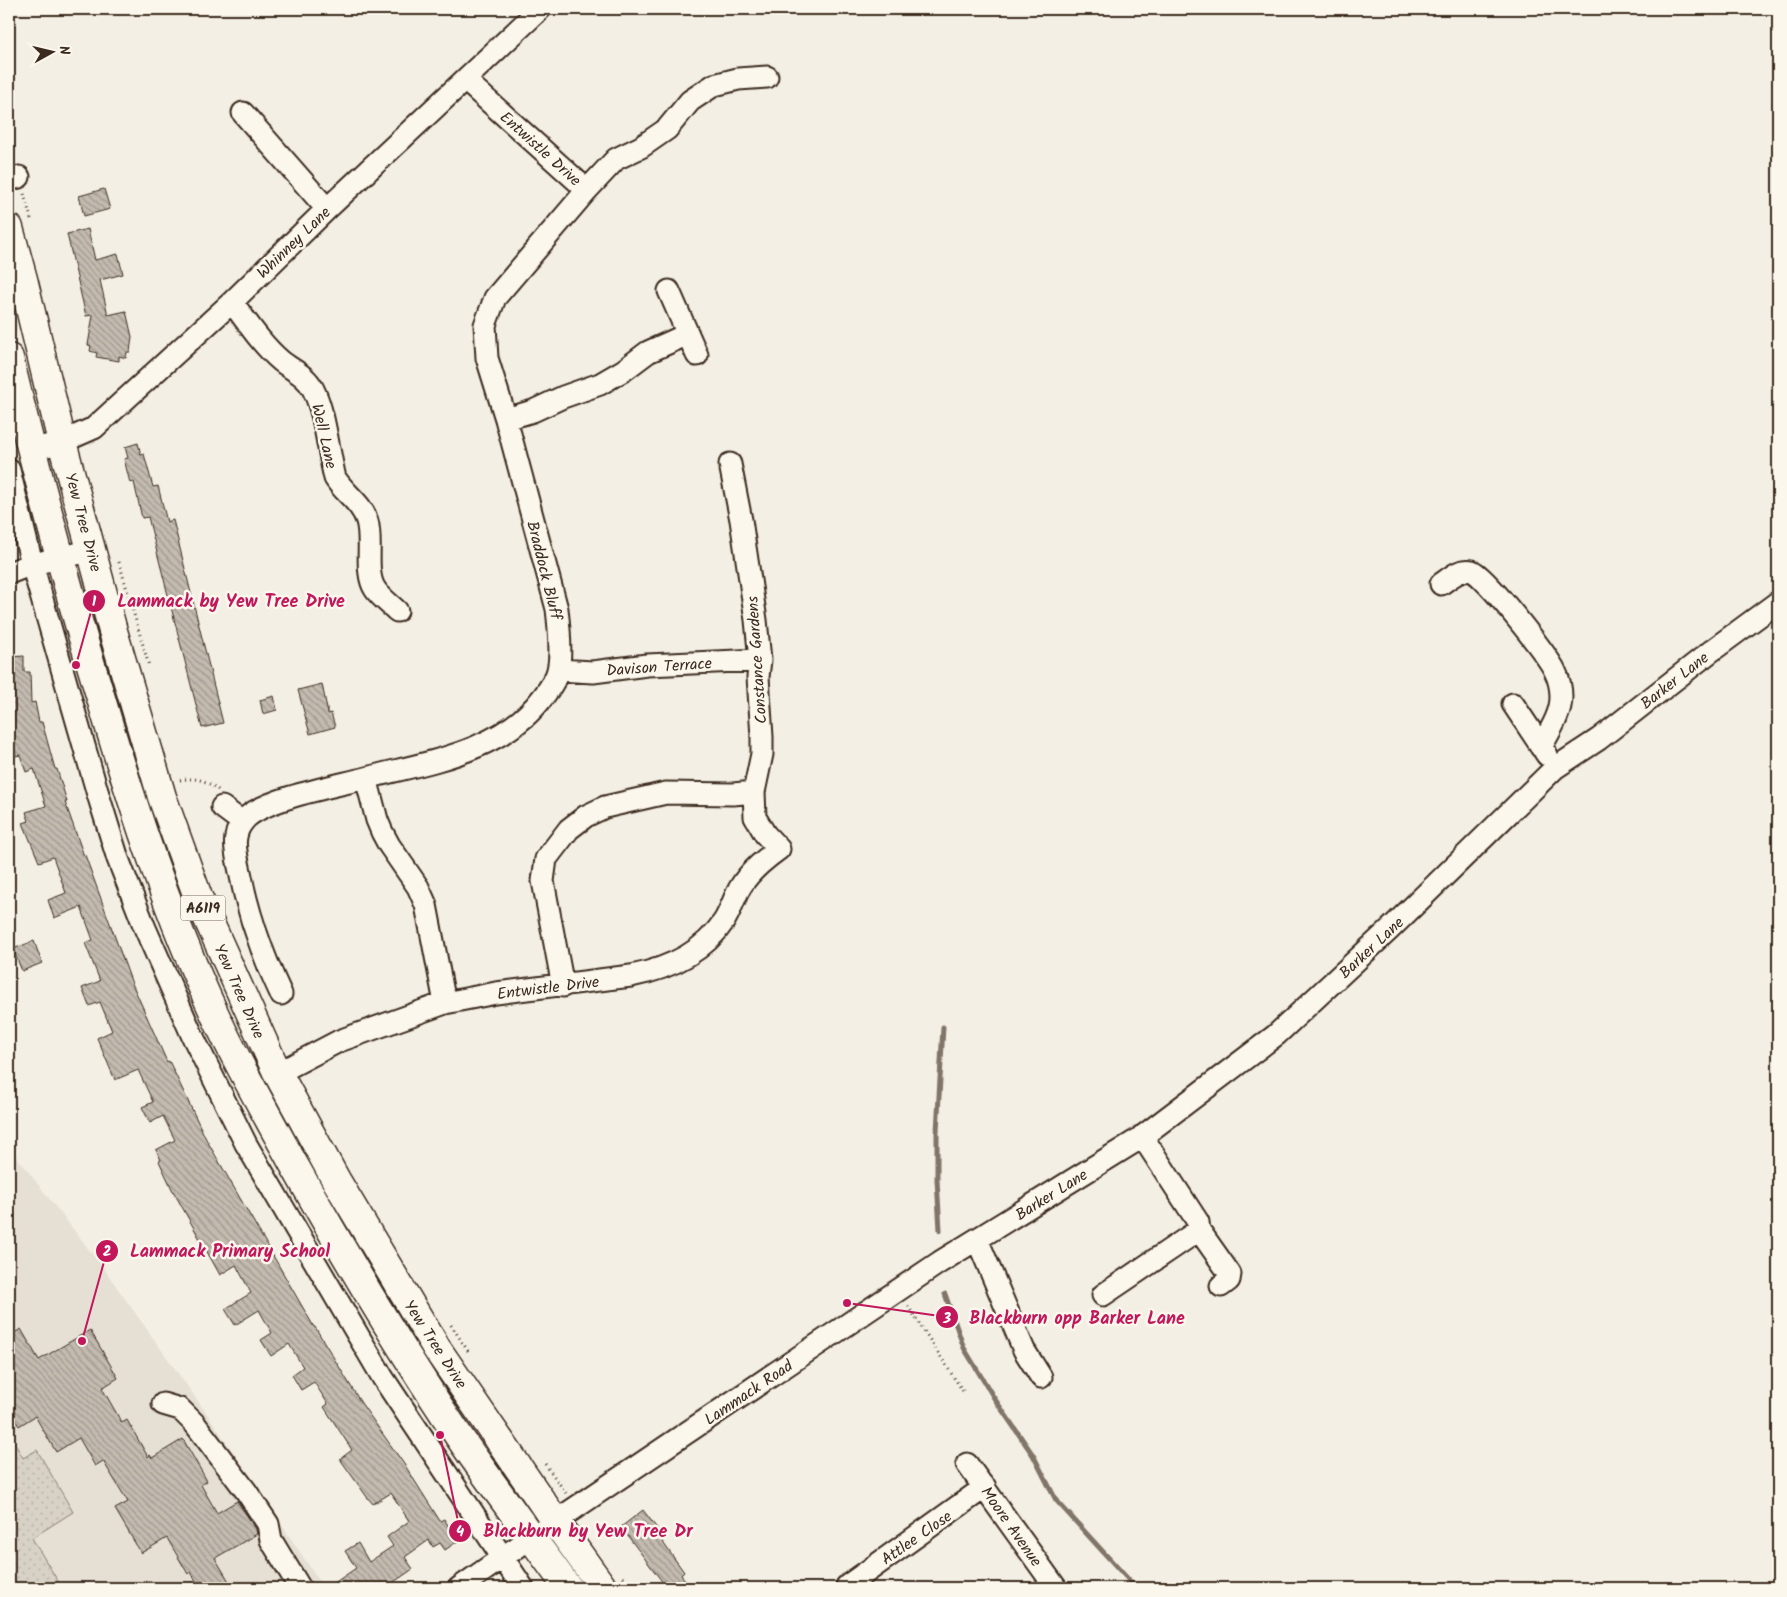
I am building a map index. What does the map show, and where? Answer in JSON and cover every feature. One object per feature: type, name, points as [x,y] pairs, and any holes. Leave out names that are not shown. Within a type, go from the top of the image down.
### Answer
[{"type":"highway","name":"Yew Tree Drive","points":[[9,228],[91,550],[162,797],[198,897],[242,999],[278,1074],[336,1180],[436,1348],[555,1521]]},
{"type":"highway","name":"Yew Tree Drive","points":[[9,358],[31,450],[124,778],[172,910],[217,1018],[338,1242],[408,1358],[460,1438],[532,1536]]},
{"type":"highway","points":[[253,1087],[278,1074]]},
{"type":"highway","name":"A6119","points":[[555,1521],[603,1588]]},
{"type":"highway","name":"A6119","points":[[532,1536],[568,1588]]},
{"type":"street","name":"Whinney Lane","points":[[31,450],[62,442],[94,428],[232,302],[327,209],[540,9]]},
{"type":"street","name":"Entwistle Drive","points":[[465,80],[587,190],[616,159],[641,147],[667,129],[690,101],[714,84],[738,79],[767,77]]},
{"type":"street","points":[[243,113],[327,209]]},
{"type":"street","name":"Braddock Bluff","points":[[242,822],[247,817],[276,802],[449,757],[479,746],[496,737],[526,716],[548,690],[558,670],[560,632],[557,609],[506,419],[487,358],[485,325],[495,298],[587,190]]},
{"type":"street","points":[[668,291],[697,354]]},
{"type":"street","name":"Well Lane","points":[[232,302],[281,361],[302,376],[312,386],[318,401],[335,478],[363,511],[369,528],[371,580],[375,589],[397,611]]},
{"type":"street","points":[[506,419],[533,411],[563,397],[600,384],[624,370],[648,352],[688,334]]},
{"type":"street","name":"Constance Gardens","points":[[730,464],[756,620],[760,660],[758,677],[762,754],[754,792],[755,817],[765,834],[779,849]]},
{"type":"street","points":[[9,470],[32,564],[118,860],[145,928],[193,1037],[246,1144],[383,1378],[523,1588]]},
{"type":"street","points":[[9,573],[32,564],[91,550]]},
{"type":"street","points":[[1441,584],[1461,571],[1469,570],[1476,573],[1498,595],[1551,664],[1560,684],[1560,707],[1541,747]]},
{"type":"street","name":"Barker Lane","points":[[940,1262],[1142,1136],[1276,1035],[1390,930],[1555,768],[1599,739],[1710,652],[1778,602]]},
{"type":"street","name":"Davison Terrace","points":[[558,670],[593,672],[648,664],[760,660]]},
{"type":"street","points":[[1513,704],[1555,768]]},
{"type":"street","points":[[366,778],[382,832],[418,887],[426,905],[445,1003]]},
{"type":"street","points":[[563,986],[543,880],[546,859],[568,829],[586,816],[605,807],[666,793],[733,794],[754,792]]},
{"type":"street","points":[[222,807],[242,822],[236,839],[242,883],[255,930],[280,994]]},
{"type":"street","name":"Entwistle Drive","points":[[278,1074],[339,1041],[445,1003],[496,993],[563,986],[650,972],[668,966],[686,957],[713,934],[725,920],[741,886],[766,859],[779,849]]},
{"type":"street","points":[[1142,1136],[1198,1222],[1199,1230],[1230,1274],[1229,1280],[1221,1286]]},
{"type":"street","points":[[1103,1294],[1199,1230]]},
{"type":"street","points":[[977,1239],[1024,1350],[1041,1377]]},
{"type":"street","name":"Lammack Road","points":[[532,1536],[940,1262]]},
{"type":"street","points":[[163,1404],[180,1409],[195,1424],[246,1491],[268,1524],[272,1540],[300,1588]]},
{"type":"street","name":"Moore Avenue","points":[[967,1464],[1056,1588]]},
{"type":"street","name":"Attlee Close","points":[[847,1586],[985,1487]]},
{"type":"street","points":[[459,1588],[532,1536]]},
{"type":"path","points":[[180,780],[194,778],[211,784],[220,792],[222,807]]},
{"type":"path","points":[[898,1290],[964,1393]]},
{"type":"shaded area","points":[[9,1147],[101,1265],[210,1418],[324,1588],[9,1588]]},
{"type":"shaded area","points":[[9,1433],[23,1458],[37,1450],[73,1512],[32,1538],[62,1588],[9,1588]]},
{"type":"building","points":[[104,189],[110,209],[84,216],[79,196]]},
{"type":"building","points":[[88,229],[95,260],[118,254],[123,274],[100,280],[108,315],[126,311],[132,337],[130,352],[127,352],[126,358],[119,356],[119,361],[96,357],[97,353],[90,351],[91,346],[88,345],[93,315],[86,316],[67,234]]},
{"type":"building","points":[[138,443],[141,455],[144,454],[153,487],[158,486],[167,522],[173,520],[223,723],[202,728],[148,517],[142,518],[134,482],[130,483],[124,459],[128,458],[125,447]]},
{"type":"building","points":[[24,656],[24,672],[30,672],[31,703],[35,702],[39,722],[42,722],[55,769],[57,769],[67,802],[65,802],[84,856],[131,981],[167,1062],[169,1061],[206,1139],[314,1327],[361,1403],[406,1467],[440,1521],[444,1519],[458,1541],[445,1550],[440,1543],[433,1547],[429,1540],[405,1557],[413,1569],[385,1588],[327,1588],[356,1568],[345,1551],[358,1543],[369,1562],[393,1546],[387,1537],[409,1521],[391,1493],[373,1504],[367,1497],[340,1459],[352,1450],[324,1407],[328,1404],[314,1382],[301,1390],[292,1375],[303,1367],[289,1344],[271,1356],[261,1340],[272,1333],[259,1310],[235,1325],[225,1309],[251,1293],[236,1265],[220,1275],[172,1189],[156,1150],[175,1140],[163,1116],[150,1123],[142,1107],[153,1102],[138,1070],[115,1080],[97,1038],[112,1031],[100,1002],[89,1006],[82,988],[100,981],[85,943],[93,940],[81,907],[54,918],[48,900],[66,893],[53,857],[39,862],[23,823],[29,821],[26,812],[46,806],[34,769],[26,772],[20,755],[16,756],[9,731],[9,657]]},
{"type":"building","points":[[322,684],[328,714],[331,713],[335,727],[310,734],[298,690]]},
{"type":"building","points":[[274,696],[277,710],[263,714],[260,700]]},
{"type":"building","points":[[34,941],[42,963],[22,971],[13,949]]},
{"type":"building","points":[[21,1329],[39,1360],[90,1330],[118,1378],[102,1388],[122,1423],[127,1420],[148,1457],[150,1455],[152,1458],[183,1439],[207,1481],[201,1485],[217,1513],[237,1501],[256,1529],[257,1534],[215,1558],[233,1588],[200,1588],[191,1572],[188,1574],[167,1538],[141,1553],[115,1509],[128,1502],[103,1461],[95,1466],[79,1438],[56,1452],[35,1416],[19,1426],[9,1409],[9,1336]]},
{"type":"building","points":[[643,1510],[662,1535],[659,1537],[684,1572],[681,1575],[691,1588],[667,1588],[621,1527]]},
{"type":"waterway","points":[[940,1230],[937,1131],[943,1027]]},
{"type":"waterway","points":[[945,1294],[964,1348],[994,1398],[1033,1455],[1056,1500],[1136,1588]]},
{"type":"place","name":"Lammack by Yew Tree Drive","points":[[76,665]]},
{"type":"place","name":"Blackburn opp Barker Lane","points":[[847,1303]]},
{"type":"place","name":"Lammack Primary School","points":[[82,1341]]},
{"type":"place","name":"Blackburn by Yew Tree Dr","points":[[440,1435]]}]
